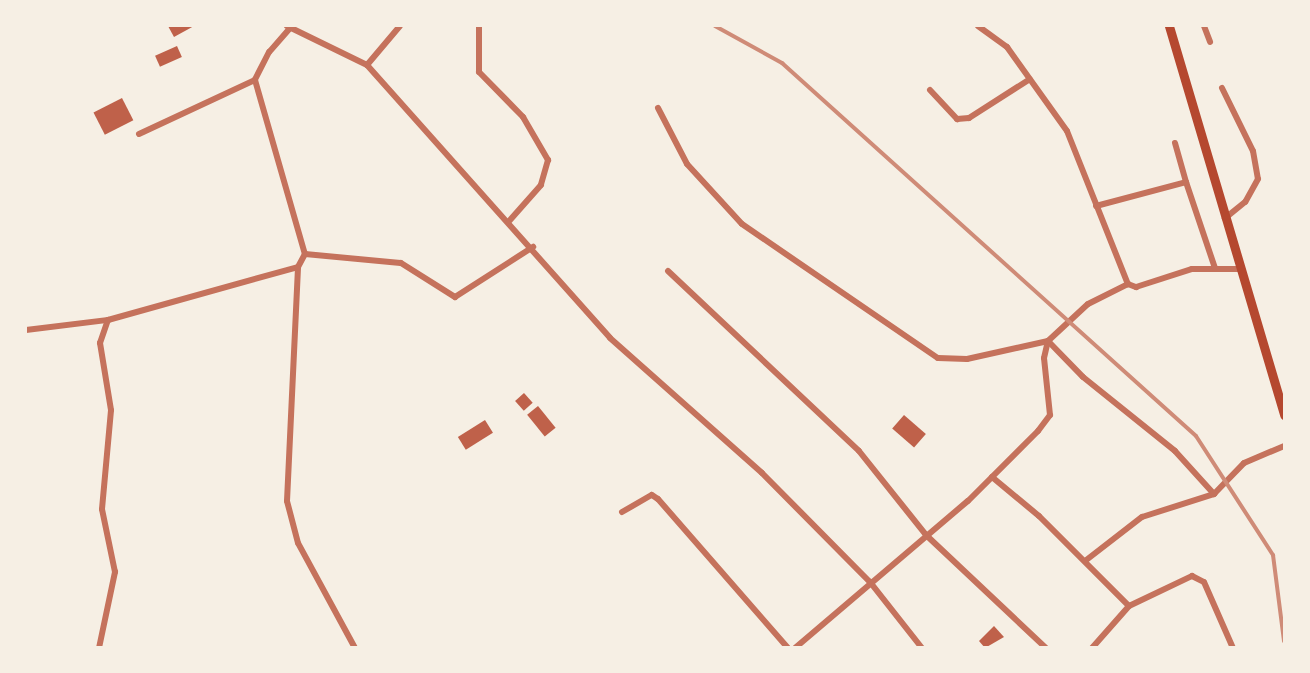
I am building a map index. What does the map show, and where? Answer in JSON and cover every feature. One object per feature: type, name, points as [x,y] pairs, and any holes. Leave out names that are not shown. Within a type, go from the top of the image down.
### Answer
[{"type":"main road","points":[[1169,26],[1284,415]]},
{"type":"street","points":[[139,134],[255,80],[268,52],[289,26],[368,65],[453,166],[510,220],[610,338],[762,473],[870,582],[922,648]]},
{"type":"street","points":[[368,65],[400,26]]},
{"type":"street","points":[[478,26],[479,72],[523,117],[548,160],[541,185],[510,220]]},
{"type":"street","points":[[978,26],[1006,47],[1067,131],[1128,284]]},
{"type":"street","points":[[1204,26],[1210,42]]},
{"type":"street","points":[[930,90],[957,119],[969,118],[1030,79]]},
{"type":"street","points":[[255,80],[305,254],[298,267],[287,501],[298,543],[355,648]]},
{"type":"street","points":[[1222,88],[1253,151],[1258,179],[1245,202],[1225,218]]},
{"type":"street","points":[[658,108],[687,164],[742,224],[938,358],[967,359],[1048,341],[1088,304],[1128,284],[1215,268],[1242,269]]},
{"type":"street","points":[[1175,143],[1215,268]]},
{"type":"street","points":[[1096,206],[1186,182]]},
{"type":"street","points":[[305,254],[401,263],[456,297],[533,247]]},
{"type":"street","points":[[26,330],[108,320],[298,267]]},
{"type":"street","points":[[668,271],[859,452],[927,535],[1046,648]]},
{"type":"street","points":[[99,648],[115,572],[102,509],[111,410],[100,343],[108,320]]},
{"type":"street","points":[[795,648],[992,477],[1050,415],[1044,358],[1048,341]]},
{"type":"street","points":[[1048,341],[1083,377],[1175,452],[1214,494]]},
{"type":"street","points":[[1085,561],[1142,517],[1214,494],[1244,464],[1284,446]]},
{"type":"street","points":[[992,477],[1085,561],[1129,606]]},
{"type":"street","points":[[622,512],[652,495],[658,499],[788,648]]},
{"type":"street","points":[[1092,648],[1129,606],[1183,577],[1199,578],[1233,648]]},
{"type":"building","points":[[168,26],[194,26],[174,37]]},
{"type":"building","points":[[177,46],[182,57],[160,67],[155,56]]},
{"type":"building","points":[[122,98],[133,120],[105,135],[93,113]]},
{"type":"building","points":[[524,393],[533,403],[524,411],[515,401]]},
{"type":"building","points":[[538,406],[556,428],[545,437],[527,415]]},
{"type":"building","points":[[904,415],[926,434],[914,448],[892,429]]},
{"type":"building","points":[[485,420],[493,433],[466,450],[458,437]]},
{"type":"building","points":[[994,626],[1004,637],[985,648],[979,641]]},
{"type":"railway","points":[[715,26],[782,63],[1196,436],[1273,555],[1284,641]]}]
